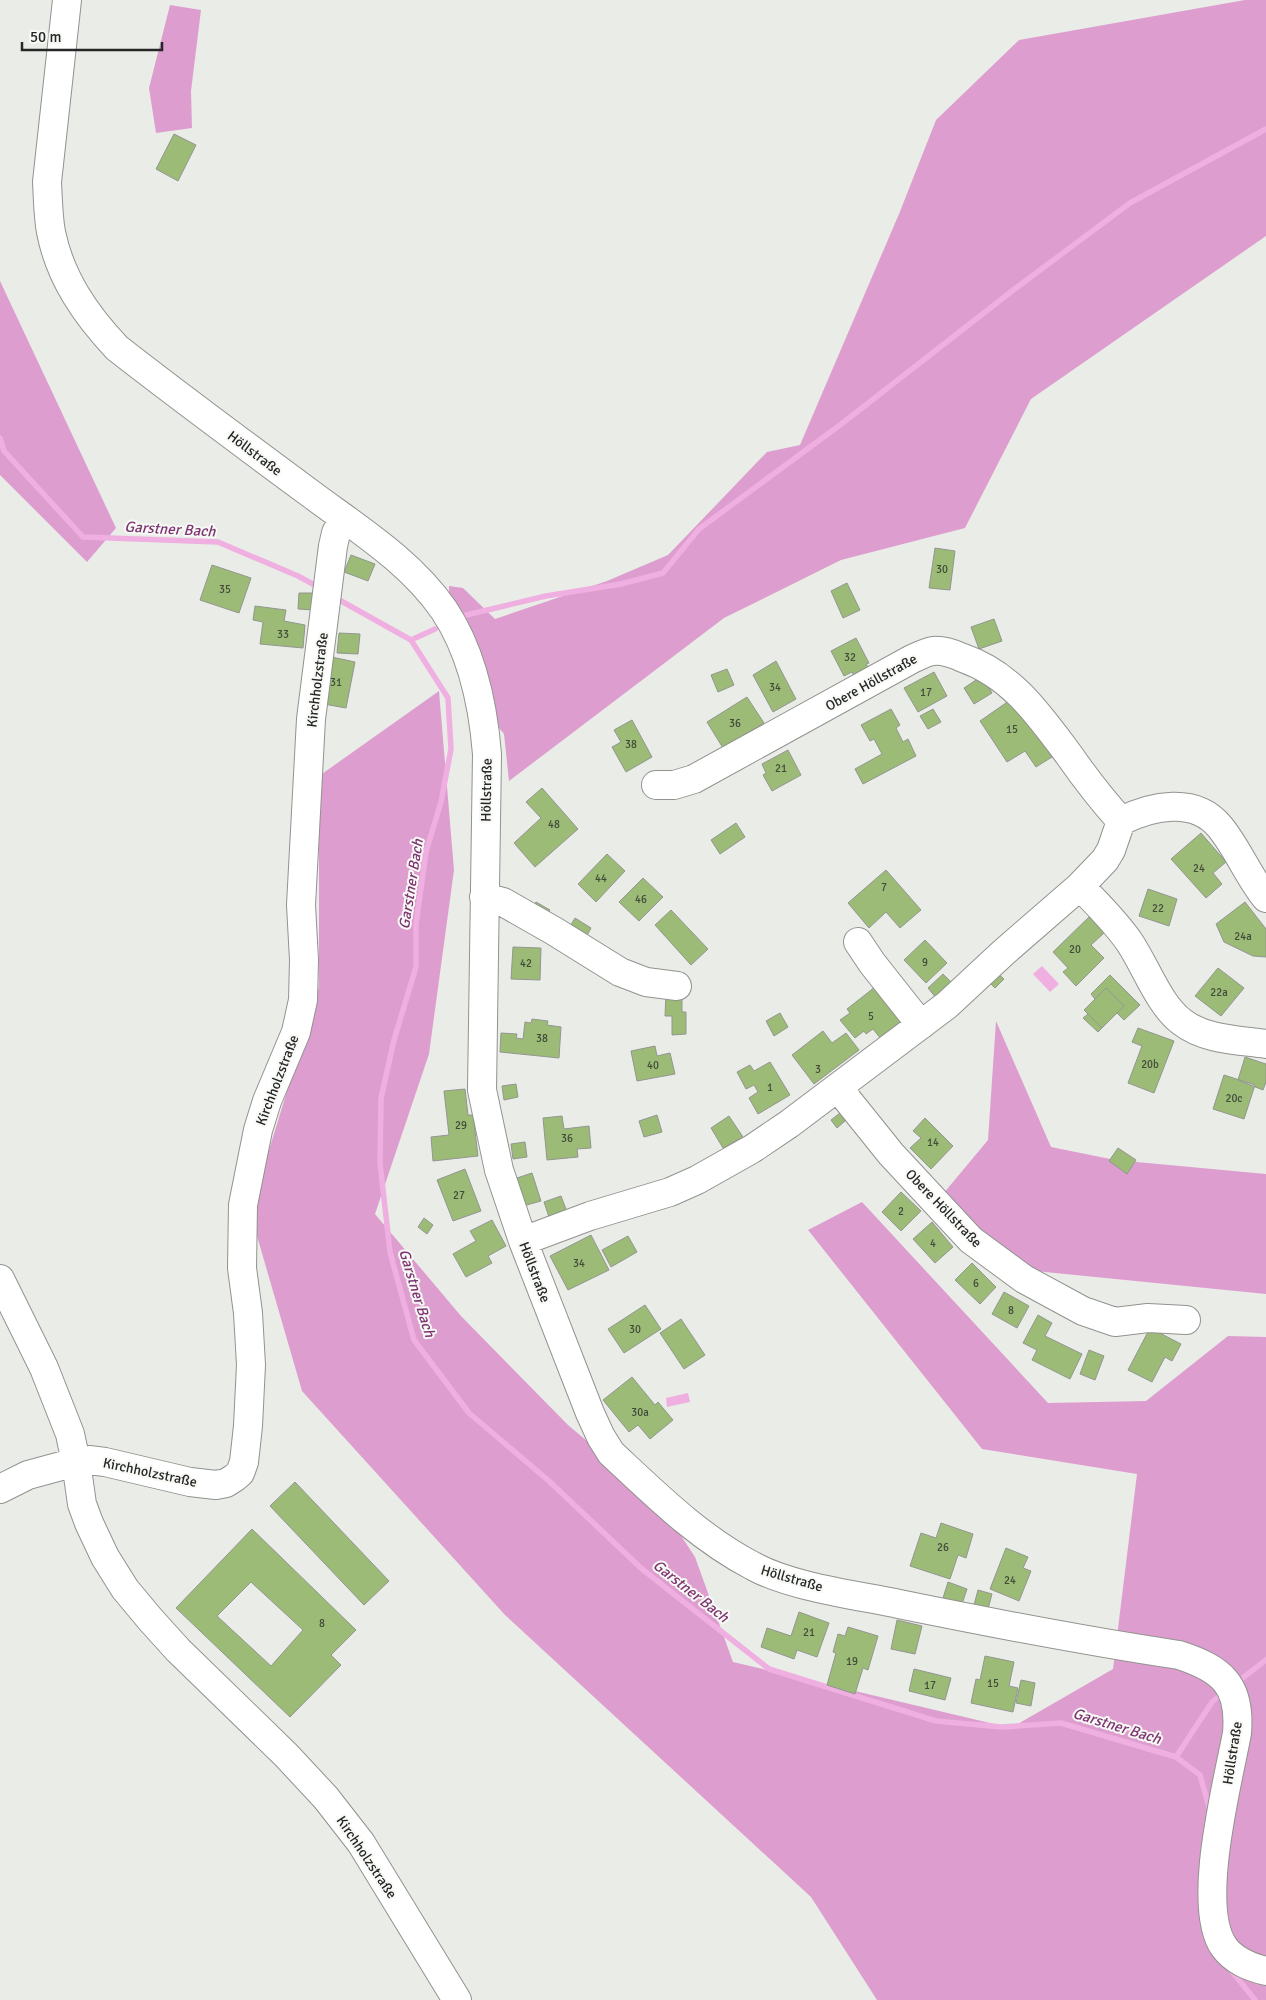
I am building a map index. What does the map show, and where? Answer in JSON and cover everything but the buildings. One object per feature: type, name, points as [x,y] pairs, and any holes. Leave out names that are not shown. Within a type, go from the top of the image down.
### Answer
[{"type":"street","name":"Höllstraße","points":[[67,0],[47,182],[51,232],[68,281],[81,304],[96,326],[117,348],[381,545],[430,591],[459,636],[480,700],[486,754],[482,1090],[499,1170],[523,1240],[590,1413],[611,1453],[702,1534],[727,1552],[754,1567],[777,1576],[805,1584],[1028,1630],[1179,1655],[1206,1665],[1223,1678],[1233,1695],[1238,1717],[1238,1733],[1218,1835],[1212,1881],[1214,1928],[1224,1947],[1239,1962],[1266,1971]]},
{"type":"street","name":"Kirchholzstraße","points":[[76,1462],[106,1462],[190,1482],[216,1485],[226,1483],[234,1478],[240,1473],[244,1462],[248,1434],[251,1365],[248,1313],[242,1268],[243,1205],[258,1130],[267,1101],[296,1032],[303,1000],[304,960],[301,905],[311,719],[330,566],[336,533],[344,518]]},
{"type":"street","name":"Obere Höllstraße","points":[[656,785],[674,785],[694,779],[912,659],[925,653],[944,652],[972,661],[1006,680],[1019,692],[1034,707],[1098,795],[1121,822]]},
{"type":"street","points":[[523,1240],[590,1216],[670,1192],[697,1180],[752,1149],[838,1088],[947,1005],[1080,886],[1105,860],[1121,822],[1139,812],[1166,806],[1180,807],[1206,815],[1220,827],[1266,898]]},
{"type":"street","points":[[1080,886],[1129,940],[1166,1006],[1182,1022],[1193,1029],[1214,1036],[1266,1044]]},
{"type":"street","points":[[484,897],[503,902],[620,972],[646,982],[677,986]]},
{"type":"street","points":[[858,942],[872,963],[921,1025]]},
{"type":"street","name":"Obere Höllstraße","points":[[838,1088],[891,1154],[971,1240],[1024,1280],[1084,1311],[1115,1322],[1148,1318],[1186,1320]]},
{"type":"street","name":"Kirchholzstraße","points":[[0,1279],[54,1391],[70,1434],[82,1504],[89,1523],[105,1557],[125,1589],[155,1626],[286,1755],[347,1824],[457,2000]]},
{"type":"street","points":[[0,1489],[28,1475],[76,1462]]},
{"type":"shaded area","points":[[1245,0],[1266,0],[1266,236],[1031,399],[965,528],[841,560],[724,618],[509,781],[504,734],[494,722],[449,599],[449,586],[463,588],[495,619],[607,581],[668,555],[767,452],[800,445],[899,214],[936,120],[1019,40]]},
{"type":"shaded area","points":[[170,5],[201,10],[191,91],[192,128],[156,133],[149,88]]},
{"type":"shaded area","points":[[0,281],[116,528],[87,562],[0,475]]},
{"type":"shaded area","points":[[439,691],[454,870],[429,1054],[375,1214],[461,1316],[568,1425],[587,1441],[676,1528],[695,1557],[733,1662],[1011,1728],[1113,1669],[1137,1474],[982,1449],[808,1230],[862,1202],[1048,1403],[1146,1401],[1228,1336],[1266,1337],[1266,2000],[877,2000],[811,1897],[505,1615],[302,1391],[250,1212],[319,987],[319,776]]},
{"type":"shaded area","points":[[1042,966],[1059,984],[1050,992],[1033,974]]},
{"type":"shaded area","points":[[996,1021],[1051,1147],[1115,1160],[1266,1174],[1266,1294],[1025,1270],[943,1194],[988,1140]]},
{"type":"shaded area","points":[[688,1393],[690,1402],[667,1407],[666,1398]]},
{"type":"waterway","points":[[462,616],[546,596],[621,584],[663,573],[699,529],[844,422],[1012,291],[1130,203],[1266,129]]},
{"type":"waterway","name":"Garstner Bach","points":[[0,438],[4,451],[83,537],[218,542],[298,576],[320,588]]},
{"type":"waterway","name":"Garstner Bach","points":[[334,597],[411,640],[448,698],[451,749],[441,802],[426,852],[416,924],[416,967],[394,1040],[381,1098],[380,1163],[390,1252],[414,1340],[469,1413],[549,1481],[642,1569],[769,1669],[936,1721],[1002,1727],[1061,1723],[1176,1757],[1200,1775],[1210,1811]]},
{"type":"waterway","points":[[411,640],[435,629]]},
{"type":"waterway","points":[[1236,1683],[1266,1660]]},
{"type":"waterway","points":[[1176,1757],[1212,1702],[1224,1692]]},
{"type":"waterway","name":"Garstner Bach","points":[[1230,1969],[1255,2000]]}]
